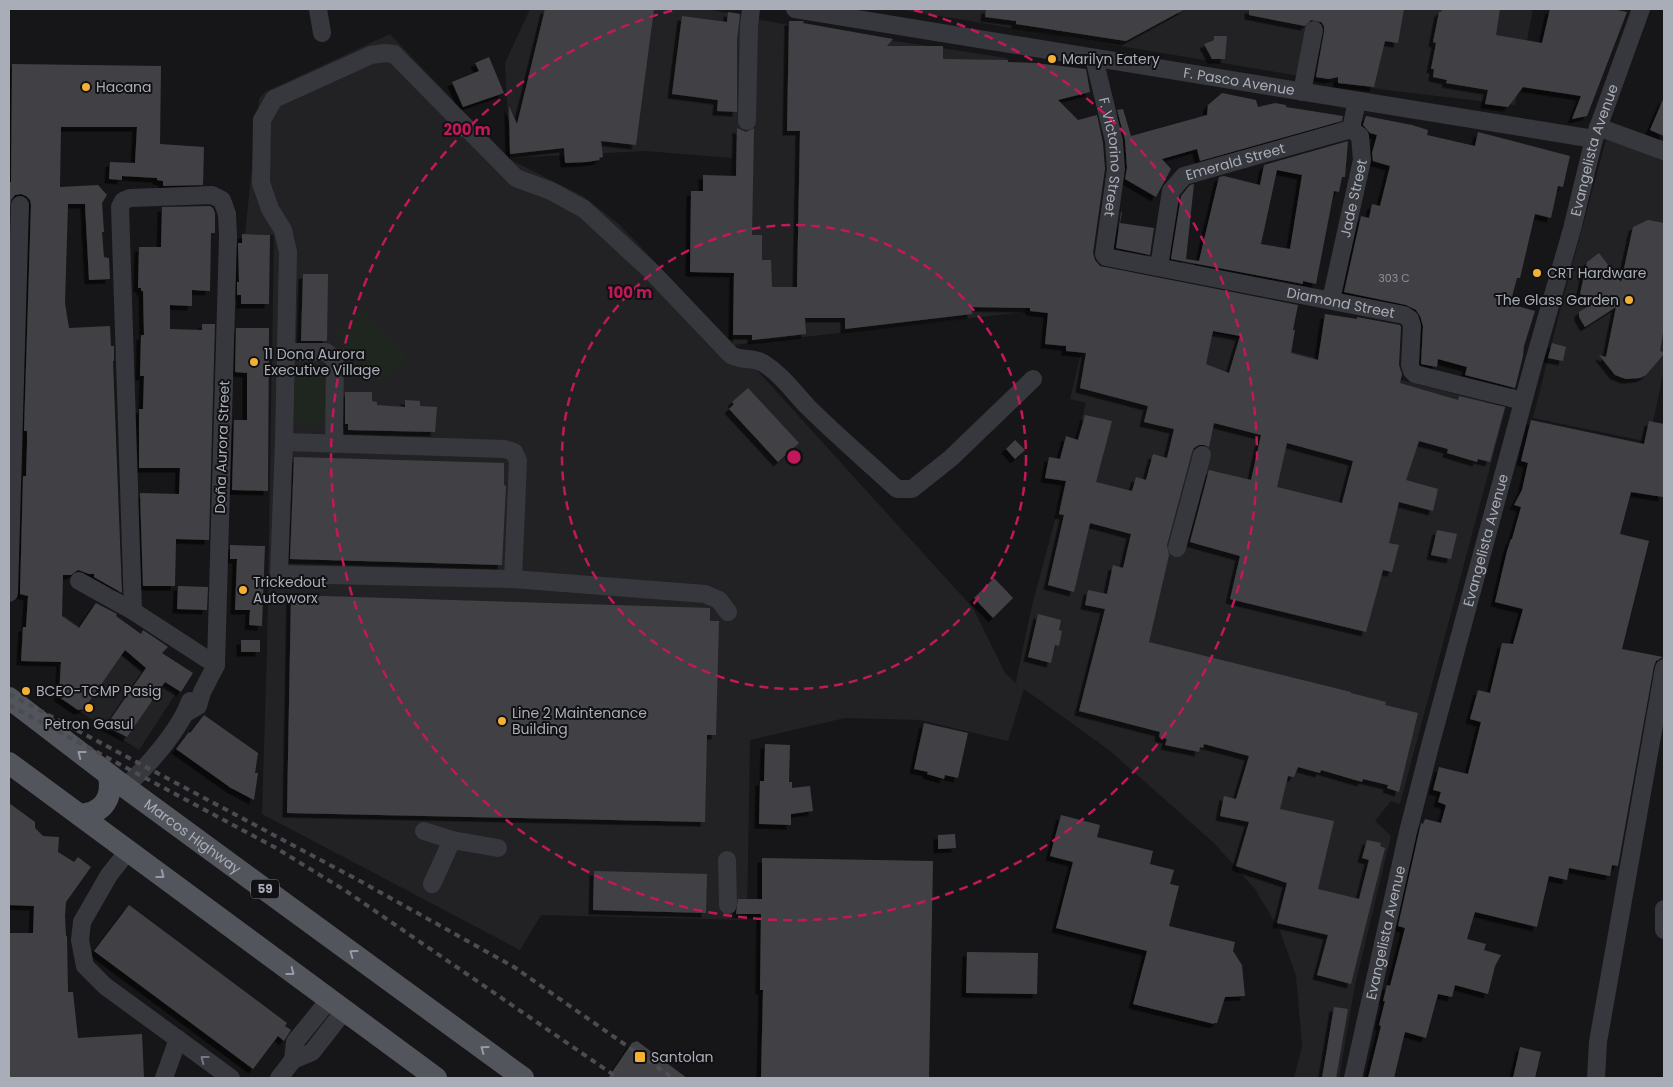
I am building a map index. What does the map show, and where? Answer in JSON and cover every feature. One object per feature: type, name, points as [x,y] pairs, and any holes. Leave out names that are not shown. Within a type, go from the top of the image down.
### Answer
[{"type":"main road","name":"Marcos Highway","points":[[9,698],[123,786],[523,1078]]},
{"type":"main road","points":[[9,764],[436,1078]]},
{"type":"main road","points":[[80,815],[95,812],[105,804],[110,791],[123,786],[122,799],[110,808],[105,820],[104,833]]},
{"type":"street","points":[[318,9],[322,33]]},
{"type":"street","points":[[747,120],[751,9]]},
{"type":"street","name":"F. Pasco Avenue","points":[[795,9],[864,14],[1094,58],[1302,92],[1596,133],[1664,151]]},
{"type":"street","name":"Evangelista Avenue","points":[[1353,1078],[1408,832],[1430,746],[1523,401],[1558,298],[1572,229],[1596,133],[1641,9]]},
{"type":"street","points":[[1302,92],[1314,30]]},
{"type":"street","points":[[728,612],[719,600],[705,594],[513,579],[279,574],[288,252],[283,230],[270,209],[260,183],[262,120],[274,99],[371,55],[394,54],[516,178],[551,191],[584,209],[652,272],[731,355],[737,359],[747,358],[762,362],[781,376],[808,406],[897,489],[912,489],[951,458],[1033,379]]},
{"type":"street","name":"F. Victorino Street","points":[[1094,58],[1114,141],[1116,170],[1104,254],[1106,257]]},
{"type":"street","points":[[1351,129],[1357,100]]},
{"type":"street","name":"Emerald Street","points":[[1159,267],[1171,191],[1184,176],[1351,129]]},
{"type":"street","name":"Jade Street","points":[[1331,300],[1362,160],[1360,136],[1351,129]]},
{"type":"street","name":"Doña Aurora Street","points":[[123,786],[147,767],[186,713],[198,706],[202,692],[216,665],[228,237],[227,214],[222,200],[212,195],[130,198],[123,201],[120,206],[133,611]]},
{"type":"street","points":[[9,593],[20,205]]},
{"type":"street","name":"Diamond Street","points":[[1106,257],[1404,315],[1410,319],[1412,326],[1410,365],[1412,371],[1416,374],[1523,401]]},
{"type":"street","points":[[286,352],[326,352],[335,360],[334,444]]},
{"type":"street","points":[[284,442],[505,449],[514,452],[518,461],[513,579]]},
{"type":"street","points":[[1177,548],[1202,456]]},
{"type":"street","points":[[79,581],[133,611],[216,665]]},
{"type":"street","points":[[1596,1078],[1598,1042],[1664,668]]},
{"type":"street","points":[[424,831],[452,840],[498,848]]},
{"type":"street","points":[[432,884],[452,840]]},
{"type":"street","points":[[128,851],[109,875],[82,922],[80,940],[85,966],[105,986],[231,1078]]},
{"type":"street","points":[[727,860],[728,905]]},
{"type":"street","points":[[1664,910],[1664,930]]},
{"type":"street","points":[[280,1078],[293,1060],[295,1042],[336,1005]]},
{"type":"street","points":[[164,1078],[178,1039]]},
{"type":"shaded area","points":[[530,9],[707,9],[777,23],[1007,58],[1042,138],[1025,312],[734,345],[973,608],[1005,673],[1017,684],[1016,681],[1031,610],[1086,403],[1070,399],[1092,309],[1239,338],[1506,407],[1400,804],[1391,801],[1375,821],[1391,836],[1355,985],[1339,1078],[1294,1078],[1302,1046],[1296,976],[1280,931],[1255,889],[1214,843],[1109,750],[1024,689],[1008,741],[920,720],[845,718],[750,740],[747,920],[541,915],[520,950],[262,814],[267,650],[274,235],[245,234],[259,99],[265,92],[390,34],[509,159],[583,196],[620,225],[733,344],[732,158],[645,151],[510,158],[505,63]]},
{"type":"shaded area","points":[[897,9],[1533,9],[1515,105],[1385,90]]},
{"type":"shaded area","points":[[1606,140],[1664,158],[1664,369],[1649,442],[1533,418]]},
{"type":"shaded area","points":[[360,310],[407,357],[380,382],[335,335]]},
{"type":"shaded area","points":[[294,365],[328,366],[327,424],[292,423]]},
{"type":"shaded area","points":[[64,616],[176,693],[139,750],[56,696]]},
{"type":"building","points":[[545,9],[654,9],[636,145],[601,141],[603,157],[599,158],[600,160],[587,162],[565,163],[564,148],[510,154],[509,106],[517,124]]},
{"type":"building","points":[[986,9],[1185,9],[1126,41],[1016,24],[1016,21],[985,17]]},
{"type":"building","points":[[1249,9],[1404,9],[1398,43],[1385,41],[1374,87],[1338,83],[1338,77],[1329,79],[1316,77],[1324,32],[1324,26],[1321,22],[1311,20],[1305,26],[1249,15]]},
{"type":"building","points":[[1442,9],[1500,9],[1496,35],[1542,43],[1550,9],[1612,9],[1627,12],[1587,116],[1572,119],[1581,96],[1523,87],[1508,107],[1485,104],[1488,90],[1446,83],[1447,80],[1433,77],[1434,69],[1431,69],[1436,43],[1433,42],[1439,12]]},
{"type":"building","points":[[728,12],[740,14],[737,39],[737,112],[717,111],[718,100],[672,94],[682,16],[727,22]]},
{"type":"building","points":[[789,21],[804,21],[803,23],[893,39],[887,46],[943,46],[943,59],[1008,60],[1008,62],[1086,69],[1090,92],[1058,100],[1078,120],[1097,115],[1103,143],[1105,169],[1093,253],[1095,260],[1100,266],[1298,305],[1291,353],[1318,360],[1325,314],[1357,319],[1357,317],[1400,325],[1399,365],[1402,374],[1400,383],[1458,400],[1459,396],[1505,407],[1490,462],[1478,459],[1477,462],[1447,453],[1448,449],[1419,441],[1406,480],[1438,489],[1433,511],[1399,502],[1389,543],[1399,545],[1392,572],[1383,570],[1366,632],[1230,599],[1240,556],[1190,542],[1209,470],[1251,480],[1261,435],[1214,423],[1209,447],[1199,445],[1192,452],[1167,545],[1169,555],[1149,642],[1351,692],[1386,702],[1385,705],[1418,713],[1399,792],[1387,788],[1388,785],[1363,779],[1362,782],[1321,770],[1320,773],[1298,767],[1294,777],[1288,776],[1280,809],[1334,821],[1318,889],[1359,899],[1369,860],[1362,858],[1367,840],[1381,843],[1380,846],[1385,848],[1351,984],[1317,975],[1328,935],[1277,923],[1287,883],[1236,866],[1249,822],[1220,816],[1224,796],[1236,799],[1249,756],[1204,744],[1203,748],[1200,747],[1199,752],[1165,745],[1167,739],[1159,737],[1160,732],[1079,711],[1105,609],[1085,605],[1088,590],[1107,594],[1113,565],[1123,568],[1131,534],[1090,523],[1074,592],[1048,585],[1064,515],[1059,514],[1066,481],[1045,478],[1049,457],[1060,459],[1066,436],[1078,440],[1085,415],[1112,421],[1096,482],[1132,491],[1136,477],[1146,480],[1153,454],[1167,458],[1174,429],[1144,422],[1148,406],[1080,388],[1086,353],[1066,351],[1066,346],[1045,344],[1048,313],[1030,311],[1030,308],[972,307],[972,314],[845,329],[845,318],[805,318],[806,334],[752,340],[752,335],[733,335],[734,273],[690,272],[691,191],[703,191],[703,175],[736,176],[737,128],[746,132],[754,128],[752,235],[762,235],[762,260],[771,260],[772,287],[797,287],[800,131],[787,131]],"holes":[[[1213,331],[1240,336],[1229,373],[1206,364]],[[1287,443],[1353,461],[1342,503],[1277,487]]]},
{"type":"building","points":[[1214,36],[1227,36],[1225,59],[1212,59],[1204,44],[1214,40]]},
{"type":"building","points":[[489,57],[504,93],[463,107],[452,82],[479,71],[475,63]]},
{"type":"building","points":[[12,64],[161,66],[160,144],[204,147],[203,185],[163,186],[163,181],[157,180],[157,178],[122,176],[122,180],[109,179],[110,162],[135,163],[137,127],[61,127],[60,187],[98,185],[107,195],[102,203],[104,232],[102,232],[104,257],[109,258],[110,279],[89,280],[85,204],[68,204],[65,303],[69,328],[110,326],[111,346],[114,346],[122,593],[94,577],[94,574],[78,570],[71,575],[63,575],[62,616],[79,628],[96,603],[117,614],[116,616],[141,634],[143,630],[164,644],[168,647],[162,653],[193,673],[181,692],[165,682],[127,737],[106,726],[146,668],[125,650],[84,709],[78,710],[59,697],[61,662],[21,661],[23,627],[26,627],[28,596],[20,594],[23,476],[26,476],[27,445],[27,431],[24,431],[31,205],[30,200],[26,196],[21,194],[15,195],[11,200],[9,217]]},
{"type":"building","points":[[1222,93],[1256,100],[1258,107],[1275,103],[1286,105],[1286,107],[1343,116],[1342,121],[1200,161],[1197,149],[1162,159],[1171,169],[1156,197],[1125,179],[1127,168],[1125,140],[1117,110],[1123,109],[1131,136],[1207,115],[1208,105]]},
{"type":"building","points":[[1664,97],[1664,136],[1650,130]]},
{"type":"building","points":[[1366,116],[1412,125],[1428,130],[1427,135],[1475,146],[1478,132],[1570,156],[1563,187],[1558,186],[1551,218],[1535,214],[1520,278],[1517,278],[1510,304],[1535,311],[1524,346],[1515,388],[1465,375],[1467,367],[1438,359],[1437,367],[1421,364],[1423,326],[1416,310],[1406,305],[1344,292],[1361,216],[1369,218],[1372,204],[1380,206],[1390,166],[1373,161],[1372,153],[1377,135],[1370,133],[1363,125]]},
{"type":"building","points":[[1348,141],[1345,177],[1342,177],[1339,192],[1334,191],[1316,284],[1303,281],[1303,284],[1171,259],[1181,196],[1190,185],[1194,184],[1186,259],[1199,261],[1219,177],[1224,176],[1260,185],[1264,165]],"holes":[[[1277,170],[1302,175],[1290,249],[1261,244]]]},
{"type":"building","points":[[210,206],[215,213],[215,233],[211,233],[210,291],[192,290],[192,306],[170,305],[170,329],[202,330],[202,324],[215,324],[209,540],[176,539],[175,586],[143,586],[140,493],[179,494],[180,468],[139,468],[139,409],[143,409],[144,376],[140,376],[141,335],[144,335],[143,291],[141,291],[141,288],[138,288],[139,247],[161,247],[162,207]]},
{"type":"building","points":[[1121,212],[1120,223],[1154,228],[1150,255],[1116,248]]},
{"type":"building","name":"The Glass Garden","points":[[1648,220],[1664,223],[1664,327],[1660,351],[1664,352],[1664,354],[1646,375],[1640,378],[1626,379],[1615,375],[1599,355],[1606,357],[1616,307],[1585,327],[1579,317],[1579,312],[1600,299],[1580,294],[1587,262],[1599,253],[1621,282],[1633,227]]},
{"type":"building","points":[[242,234],[270,235],[269,304],[241,304],[241,295],[237,295],[237,282],[239,282],[238,243],[242,243]]},
{"type":"building","points":[[303,274],[328,274],[327,341],[301,341]]},
{"type":"building","points":[[236,328],[269,328],[268,491],[232,490],[234,420],[247,420],[247,373],[235,372]]},
{"type":"building","points":[[1552,343],[1566,347],[1563,361],[1548,358]]},
{"type":"building","points":[[748,388],[799,443],[778,462],[729,409],[734,404],[732,402]]},
{"type":"building","points":[[345,392],[372,392],[372,401],[377,402],[377,405],[405,407],[405,400],[420,401],[420,406],[437,407],[435,432],[348,430],[348,424],[345,424]]},
{"type":"building","points":[[1531,420],[1644,444],[1649,421],[1664,424],[1663,497],[1631,492],[1620,534],[1649,541],[1622,649],[1663,657],[1656,661],[1654,666],[1618,866],[1612,865],[1610,876],[1569,868],[1567,880],[1549,876],[1537,927],[1475,912],[1467,939],[1486,944],[1484,950],[1501,955],[1495,966],[1488,994],[1455,985],[1452,997],[1438,994],[1426,1038],[1405,1032],[1394,1078],[1368,1078],[1381,1026],[1379,1025],[1385,1001],[1383,1001],[1387,985],[1390,986],[1405,928],[1398,926],[1421,823],[1423,824],[1425,819],[1441,823],[1446,805],[1438,802],[1441,792],[1433,790],[1439,767],[1468,774],[1481,722],[1470,719],[1478,690],[1490,693],[1502,643],[1513,644],[1523,609],[1495,602],[1507,551],[1521,507],[1514,505],[1522,490],[1528,463],[1521,461]]},
{"type":"building","points":[[1015,440],[1025,450],[1015,459],[1006,449]]},
{"type":"building","points":[[294,457],[504,463],[504,485],[506,486],[502,565],[290,559]]},
{"type":"building","points":[[1437,530],[1457,534],[1451,559],[1431,555]]},
{"type":"building","points":[[230,545],[265,546],[262,626],[249,625],[250,610],[235,610],[237,559],[230,559]]},
{"type":"building","points":[[994,578],[1013,598],[993,618],[974,598]]},
{"type":"building","points":[[178,586],[208,587],[207,610],[177,609]]},
{"type":"building","name":"Line 2 Maintenance Building","points":[[291,595],[710,608],[710,621],[719,621],[716,735],[707,735],[705,822],[287,813]]},
{"type":"building","points":[[1038,614],[1061,620],[1059,630],[1062,631],[1059,646],[1055,645],[1051,663],[1028,657]]},
{"type":"building","points":[[241,640],[260,640],[260,652],[241,652]]},
{"type":"building","points":[[204,715],[258,753],[255,773],[258,773],[254,800],[231,788],[176,749]]},
{"type":"building","points":[[924,723],[968,733],[958,778],[945,775],[944,779],[927,774],[928,772],[914,769]]},
{"type":"building","points":[[765,744],[790,745],[789,782],[792,782],[792,788],[810,786],[813,811],[791,814],[791,825],[759,824],[760,781],[764,781]]},
{"type":"building","points":[[9,803],[35,822],[35,828],[43,836],[59,837],[58,852],[74,862],[78,857],[91,867],[66,902],[68,992],[73,992],[78,1038],[142,1034],[144,1078],[9,1078],[9,933],[33,933],[34,906],[9,905]]},
{"type":"building","points":[[1061,815],[1100,825],[1097,837],[1153,851],[1150,864],[1174,870],[1170,884],[1179,886],[1169,926],[1235,942],[1233,951],[1242,965],[1245,996],[1225,997],[1217,1023],[1214,1024],[1133,1004],[1147,951],[1056,928],[1073,862],[1050,856]]},
{"type":"building","points":[[955,834],[956,848],[938,849],[938,835]]},
{"type":"building","points":[[762,858],[933,861],[929,1078],[761,1078],[763,990],[760,990],[761,914],[736,914],[738,899],[762,899]]},
{"type":"building","points":[[594,871],[707,874],[706,913],[593,910]]},
{"type":"building","points":[[129,905],[287,1023],[285,1026],[291,1030],[284,1041],[278,1036],[253,1069],[94,951]]},
{"type":"building","points":[[967,952],[1038,953],[1037,994],[966,993]]},
{"type":"building","points":[[1334,1007],[1348,1009],[1336,1078],[1322,1078]]},
{"type":"building","name":"Santolan","points":[[637,1041],[687,1078],[608,1078],[632,1043]]},
{"type":"building","points":[[1520,1047],[1541,1052],[1535,1078],[1513,1078]]},
{"type":"railway","points":[[9,694],[360,881],[514,967],[673,1078]]},
{"type":"railway","points":[[9,705],[276,848],[346,891],[618,1078]]},
{"type":"place","name":"Marilyn Eatery","points":[[1052,59]]},
{"type":"place","name":"Hacana","points":[[86,87]]},
{"type":"place","name":"CRT Hardware","points":[[1537,273]]},
{"type":"place","name":"The Glass Garden","points":[[1629,300]]},
{"type":"place","name":"11 Dona Aurora Executive Village","points":[[254,362]]},
{"type":"place","name":"Trickedout Autoworx","points":[[243,590]]},
{"type":"place","name":"BCEO-TCMP Pasig","points":[[26,691]]},
{"type":"place","name":"Petron Gasul","points":[[89,708]]},
{"type":"place","name":"Line 2 Maintenance Building","points":[[502,721]]},
{"type":"place","name":"Santolan","points":[[640,1057]]}]
